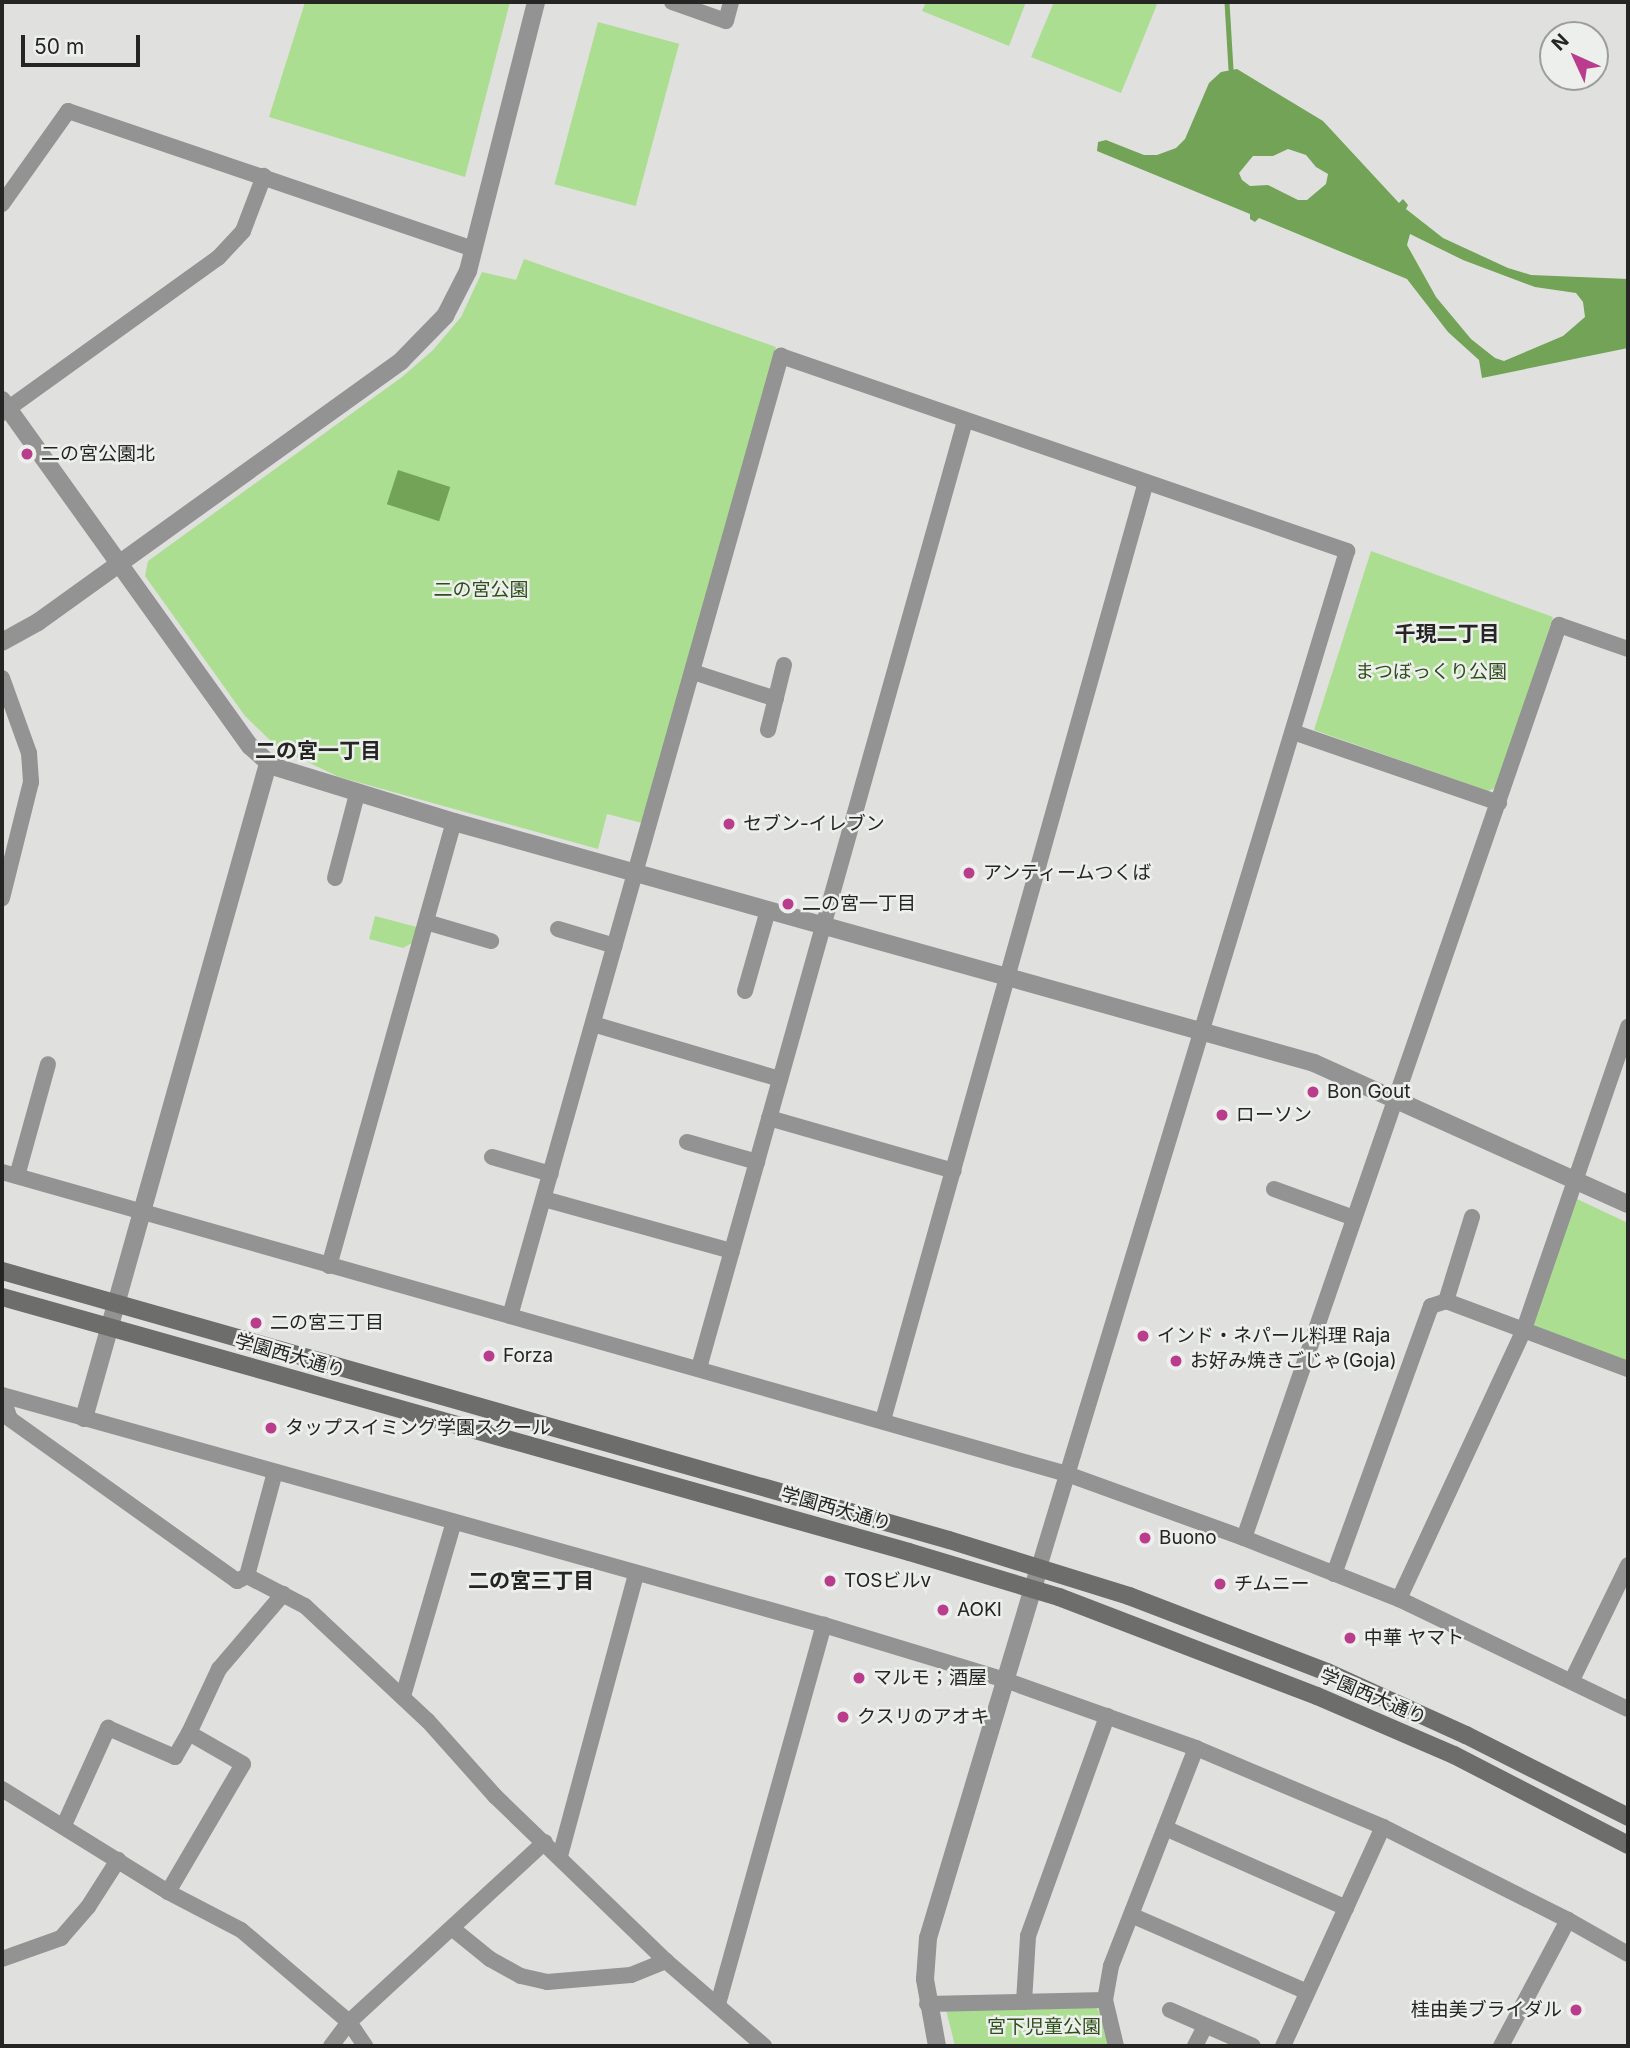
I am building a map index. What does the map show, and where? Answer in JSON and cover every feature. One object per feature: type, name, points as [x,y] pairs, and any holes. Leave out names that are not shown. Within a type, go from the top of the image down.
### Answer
[{"type":"main road","name":"学園西大通り","points":[[2,1271],[1039,1567],[1194,1620],[1326,1672],[1466,1735],[1628,1817]]},
{"type":"main road","name":"学園西大通り","points":[[2,1297],[1032,1588],[1167,1636],[1330,1701],[1454,1755],[1628,1845]]},
{"type":"street","points":[[2,642],[38,622],[415,348],[453,302],[468,271],[536,2]]},
{"type":"street","points":[[672,2],[726,21],[731,2]]},
{"type":"street","points":[[2,204],[68,111],[474,249]]},
{"type":"street","points":[[264,176],[243,231],[223,253],[4,407],[250,746],[268,764],[357,794],[454,822],[1314,1063],[1628,1204]]},
{"type":"street","points":[[510,1316],[782,356],[1347,551],[934,1912],[925,1959],[927,2004],[937,2046]]},
{"type":"street","points":[[699,1368],[965,421]]},
{"type":"street","points":[[883,1420],[1146,482]]},
{"type":"street","points":[[1244,1538],[1559,625],[1628,649]]},
{"type":"street","points":[[768,730],[785,665]]},
{"type":"street","points":[[693,672],[776,699]]},
{"type":"street","points":[[2,678],[29,753],[32,782],[2,898]]},
{"type":"street","points":[[1293,732],[1499,803]]},
{"type":"street","points":[[84,1418],[268,764]]},
{"type":"street","points":[[335,878],[357,794]]},
{"type":"street","points":[[329,1266],[454,822]]},
{"type":"street","points":[[745,990],[768,910]]},
{"type":"street","points":[[426,922],[491,941]]},
{"type":"street","points":[[558,929],[615,946]]},
{"type":"street","points":[[593,1024],[780,1079]]},
{"type":"street","points":[[1399,1599],[1523,1332],[1628,1027]]},
{"type":"street","points":[[48,1064],[9,1174],[883,1420],[1067,1475],[1244,1538],[1399,1599],[1572,1679],[1628,1709]]},
{"type":"street","points":[[769,1118],[954,1171]]},
{"type":"street","points":[[687,1142],[757,1162]]},
{"type":"street","points":[[492,1157],[551,1174]]},
{"type":"street","points":[[1274,1189],[1354,1218]]},
{"type":"street","points":[[544,1199],[732,1251]]},
{"type":"street","points":[[1446,1301],[1472,1217]]},
{"type":"street","points":[[1334,1574],[1431,1306],[1446,1301],[1628,1369]]},
{"type":"street","points":[[2,1396],[824,1625],[1005,1680],[1196,1748],[1383,1827],[1568,1920],[1628,1954]]},
{"type":"street","points":[[2,1396],[10,1419],[237,1581],[247,1576],[275,1472]]},
{"type":"street","points":[[403,1696],[454,1522]]},
{"type":"street","points":[[1572,1679],[1628,1565]]},
{"type":"street","points":[[560,1856],[636,1574]]},
{"type":"street","points":[[247,1576],[305,1606],[403,1696],[495,1796],[666,1961],[764,2046]]},
{"type":"street","points":[[64,1825],[108,1728],[175,1757],[219,1669],[283,1594]]},
{"type":"street","points":[[718,2004],[824,1625]]},
{"type":"street","points":[[1024,2002],[1028,1936],[1107,1716]]},
{"type":"street","points":[[168,1892],[243,1764],[189,1732]]},
{"type":"street","points":[[1116,2046],[1105,2000],[1111,1966],[1196,1748]]},
{"type":"street","points":[[2,1789],[168,1892],[241,1930],[349,2022],[365,2046]]},
{"type":"street","points":[[1283,2046],[1383,1827]]},
{"type":"street","points":[[1165,1828],[1346,1908]]},
{"type":"street","points":[[331,2046],[349,2022],[545,1842]]},
{"type":"street","points":[[2,1959],[61,1938],[88,1907],[118,1860]]},
{"type":"street","points":[[1131,1915],[1307,1992]]},
{"type":"street","points":[[1501,2046],[1568,1920]]},
{"type":"street","points":[[453,1929],[491,1959],[521,1976],[547,1982],[631,1975],[666,1961]]},
{"type":"street","points":[[927,2004],[1105,2000]]},
{"type":"street","points":[[1170,2010],[1253,2046]]},
{"type":"street","points":[[1195,2046],[1205,2025]]},
{"type":"green space","points":[[305,2],[510,2],[465,177],[269,117]]},
{"type":"green space","points":[[926,2],[1026,2],[1009,46],[922,11]]},
{"type":"green space","points":[[1054,2],[1158,2],[1121,93],[1031,57]]},
{"type":"green space","points":[[598,22],[679,44],[636,206],[555,184]]},
{"type":"green space","name":"二の宮公園","points":[[524,259],[776,347],[642,823],[607,814],[598,849],[339,777],[278,748],[245,716],[145,576],[148,561],[402,377],[433,350],[461,317],[482,272],[516,280]]},
{"type":"green space","name":"まつぼっくり公園","points":[[1371,551],[1553,617],[1497,787],[1488,791],[1314,730]]},
{"type":"green space","points":[[375,916],[417,927],[412,943],[403,948],[369,939]]},
{"type":"green space","points":[[1577,1199],[1628,1223],[1628,1364],[1538,1333],[1533,1324]]},
{"type":"green space","name":"宮下児童公園","points":[[1095,2007],[1101,2013],[1109,2046],[955,2046],[946,2010]]},
{"type":"shaded area","points":[[1237,69],[1323,121],[1399,203],[1403,199],[1408,205],[1406,209],[1443,238],[1508,268],[1531,275],[1628,279],[1628,348],[1482,378],[1479,360],[1448,332],[1407,279],[1259,218],[1255,222],[1250,219],[1250,214],[1097,151],[1098,142],[1106,140],[1144,155],[1157,155],[1176,148],[1185,139],[1209,83],[1221,72]],"holes":[[[1288,149],[1306,155],[1316,167],[1328,174],[1326,184],[1307,200],[1298,200],[1268,185],[1250,186],[1242,180],[1239,173],[1253,156],[1273,156]],[[1410,234],[1463,260],[1535,287],[1576,293],[1583,302],[1585,317],[1563,336],[1504,361],[1495,358],[1471,339],[1436,297],[1407,245]]]},
{"type":"shaded area","points":[[398,470],[450,487],[439,521],[387,504]]},
{"type":"waterway","points":[[1227,2],[1231,69]]},
{"type":"place","name":"二の宮公園北","points":[[27,454]]},
{"type":"place","name":"セブン-イレブン","points":[[729,824]]},
{"type":"place","name":"アンティームつくば","points":[[969,873]]},
{"type":"place","name":"二の宮一丁目","points":[[788,904]]},
{"type":"place","name":"Bon Gout","points":[[1313,1092]]},
{"type":"place","name":"ローソン","points":[[1222,1115]]},
{"type":"place","name":"二の宮三丁目","points":[[256,1323]]},
{"type":"place","name":"インド・ネパール料理 Raja","points":[[1143,1336]]},
{"type":"place","name":"Forza","points":[[489,1356]]},
{"type":"place","name":"お好み焼きごじゃ(Goja)","points":[[1176,1361]]},
{"type":"place","name":"タップスイミング学園スクール","points":[[271,1428]]},
{"type":"place","name":"Buono","points":[[1145,1538]]},
{"type":"place","name":"TOSビルⅴ","points":[[830,1581]]},
{"type":"place","name":"チムニー","points":[[1220,1584]]},
{"type":"place","name":"AOKI","points":[[943,1610]]},
{"type":"place","name":"中華 ヤマト","points":[[1350,1638]]},
{"type":"place","name":"マルモ；酒屋","points":[[859,1678]]},
{"type":"place","name":"クスリのアオキ","points":[[843,1717]]},
{"type":"place","name":"桂由美ブライダル","points":[[1576,2010]]},
{"type":"district","name":"千現二丁目","points":[[1447,634]]},
{"type":"district","name":"二の宮一丁目","points":[[318,751]]},
{"type":"district","name":"二の宮三丁目","points":[[531,1581]]}]
